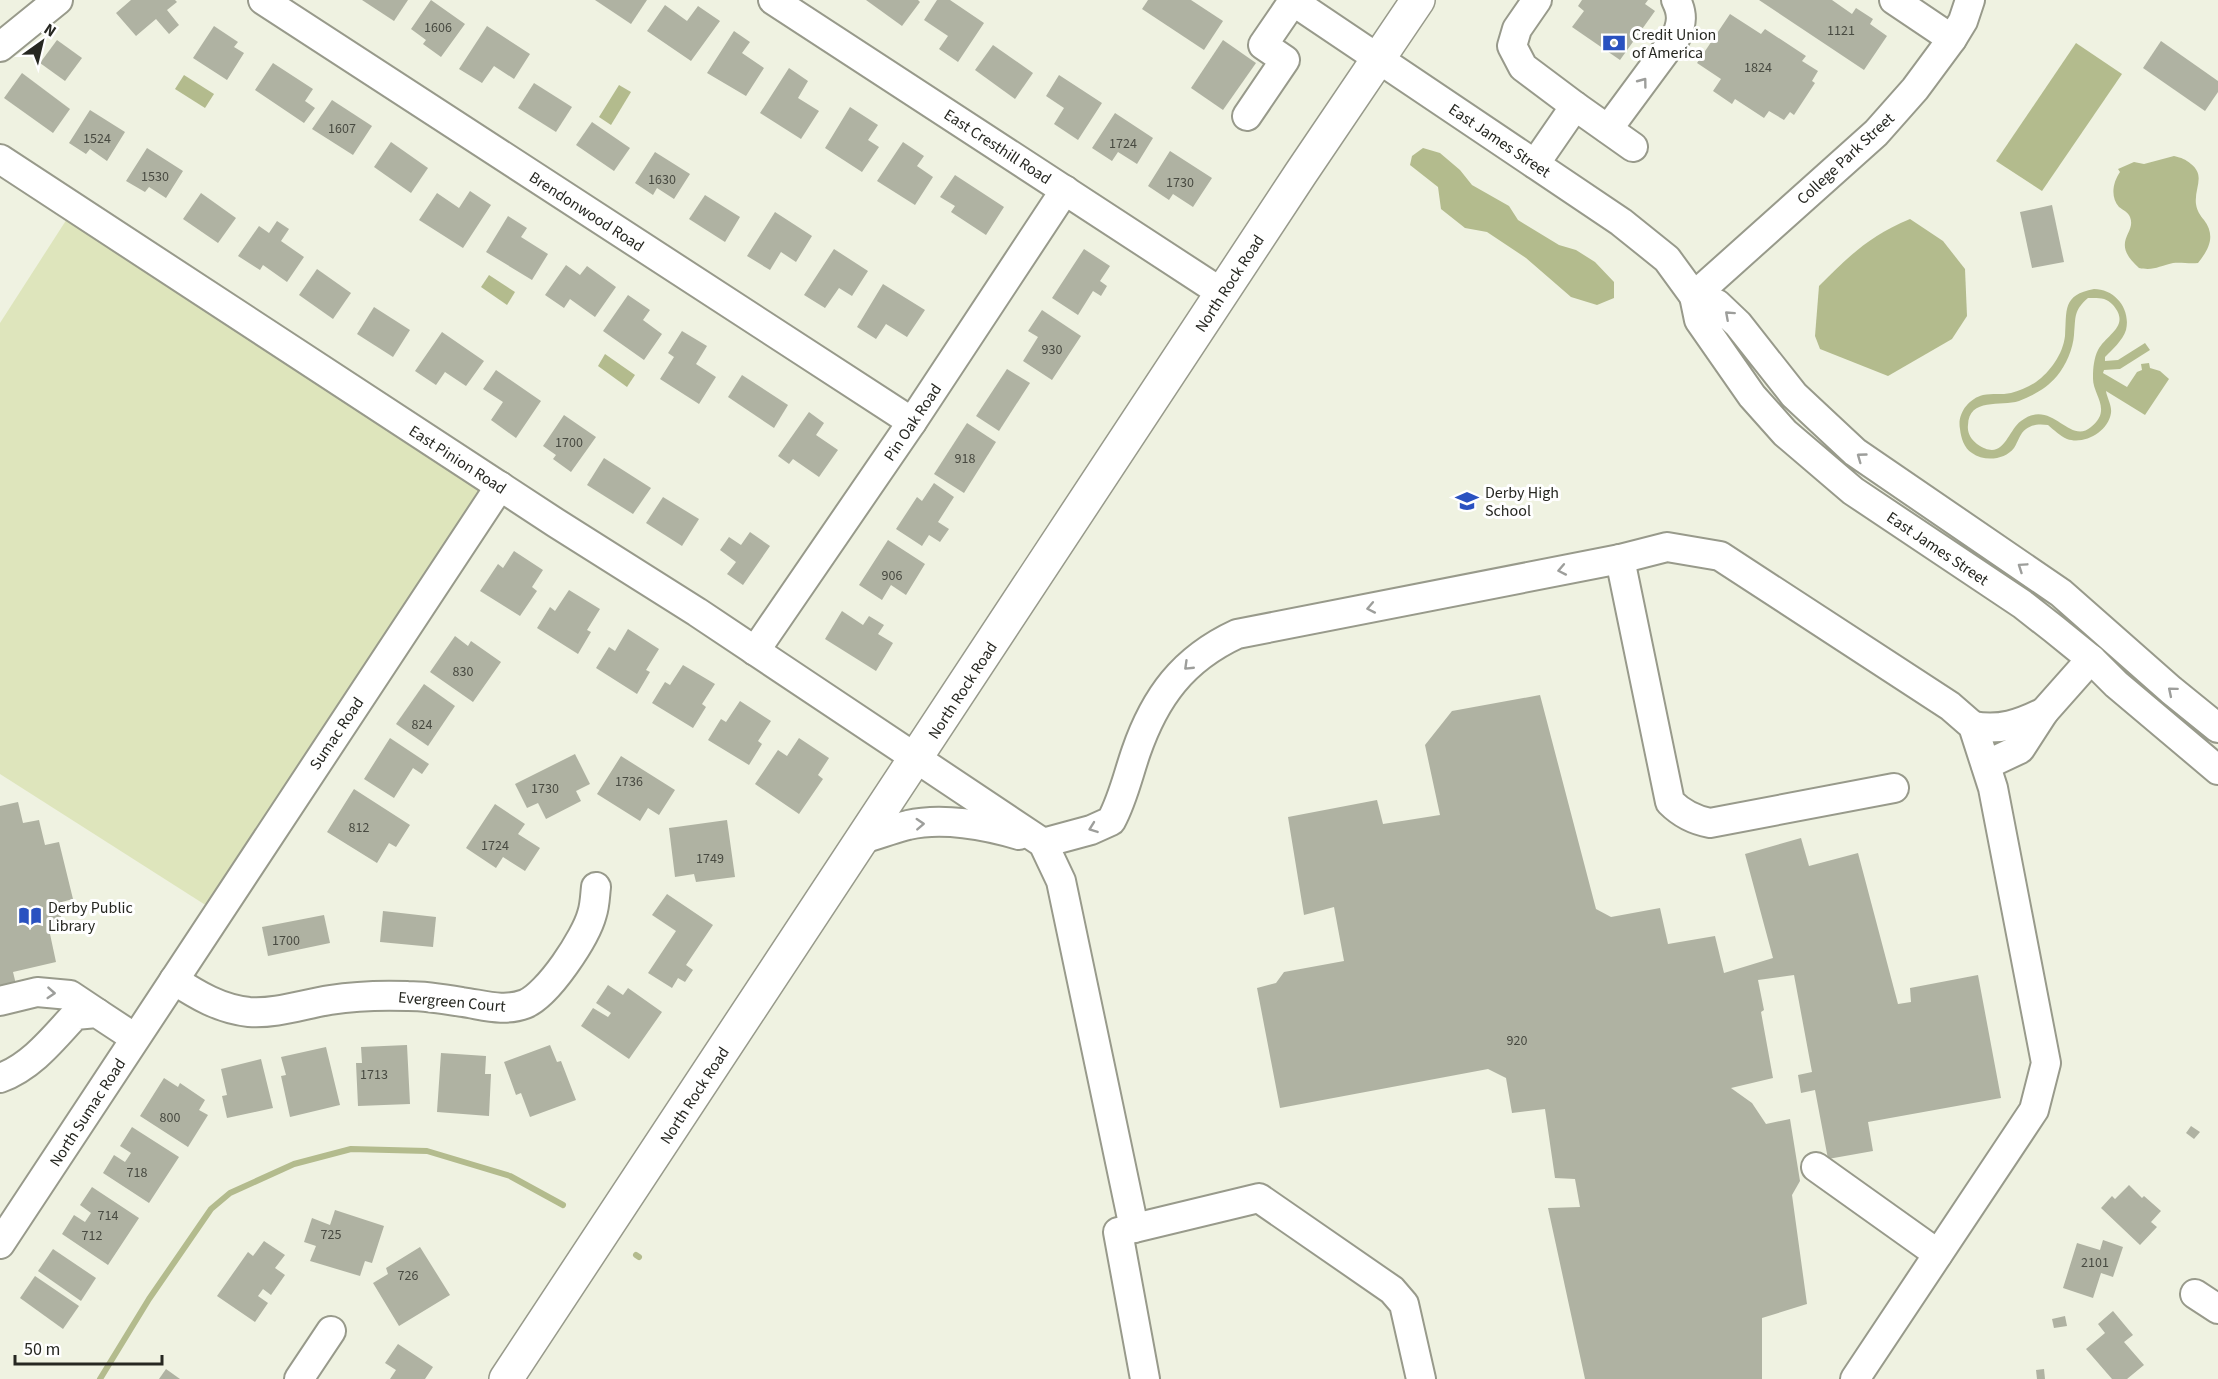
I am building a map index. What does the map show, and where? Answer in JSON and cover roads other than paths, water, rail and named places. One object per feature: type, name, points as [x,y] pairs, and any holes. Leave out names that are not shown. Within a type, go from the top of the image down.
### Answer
[{"type":"main road","name":"North Rock Road","points":[[506,1379],[1301,173],[1418,0]]},
{"type":"street","points":[[0,47],[58,0]]},
{"type":"street","name":"Brendonwood Road","points":[[263,0],[912,422]]},
{"type":"street","name":"East Cresthill Road","points":[[773,0],[1222,293]]},
{"type":"street","points":[[1537,0],[1517,29],[1512,46],[1523,67],[1633,147]]},
{"type":"street","points":[[1608,129],[1676,37],[1681,25],[1682,11],[1676,0]]},
{"type":"street","points":[[1894,0],[1952,39]]},
{"type":"street","name":"College Park Street","points":[[1694,296],[1876,133],[1915,89],[1952,39],[1963,21],[1970,0]]},
{"type":"street","points":[[1247,116],[1285,60],[1263,45],[1292,1]]},
{"type":"street","name":"East James Street","points":[[1292,1],[1646,241],[1667,259],[1694,296],[1699,320],[1752,396],[1785,433],[1853,491],[2022,604],[2091,659],[2116,684],[2218,770]]},
{"type":"street","points":[[1535,164],[1575,106]]},
{"type":"street","name":"East Pinion Road","points":[[0,159],[755,651],[1043,843]]},
{"type":"street","name":"Pin Oak Road","points":[[755,651],[912,422],[1065,190]]},
{"type":"street","name":"East James Street","points":[[1694,296],[1717,304],[1738,324],[1794,395],[1855,452],[1910,492],[2061,593],[2171,690],[2218,728]]},
{"type":"street","name":"Sumac Road","points":[[174,980],[500,486]]},
{"type":"street","points":[[863,839],[910,824],[961,822],[995,828],[1043,843],[1091,830],[1111,821],[1151,713],[1177,677],[1200,655],[1237,634],[1667,548],[1720,556],[1950,706],[1973,726],[1986,765],[1998,816],[2046,1063],[2034,1110],[1855,1379]]},
{"type":"street","points":[[1620,559],[1670,802],[1681,812],[1710,823],[1894,788]]},
{"type":"street","points":[[1998,816],[2020,749],[2044,712],[2091,659]]},
{"type":"street","points":[[1973,726],[1990,729],[2020,724],[2044,712]]},
{"type":"street","points":[[1986,765],[2020,749]]},
{"type":"street","points":[[1043,843],[1062,881],[1134,1228]]},
{"type":"street","name":"Evergreen Court","points":[[174,980],[201,997],[221,1006],[249,1012],[272,1011],[331,1000],[382,996],[410,996],[507,1008],[526,1004],[542,994],[553,981],[587,928],[592,914],[596,886]]},
{"type":"street","name":"North Sumac Road","points":[[0,1244],[174,980]]},
{"type":"street","points":[[0,1001],[37,992],[70,995],[135,1038]]},
{"type":"street","points":[[0,1078],[17,1072],[75,1015],[98,1012]]},
{"type":"street","points":[[1816,1167],[1938,1254]]},
{"type":"street","points":[[1145,1379],[1118,1232],[1259,1198],[1392,1290],[1404,1304],[1421,1379]]},
{"type":"street","points":[[299,1379],[331,1330]]},
{"type":"waterway","points":[[100,1379],[149,1299],[211,1209],[230,1193],[294,1164],[351,1149],[427,1151],[510,1176],[563,1205]]},
{"type":"place","name":"Credit Union of America","points":[[1614,43]]},
{"type":"place","name":"Derby High School","points":[[1467,501]]},
{"type":"place","name":"Derby Public Library","points":[[30,916]]}]
